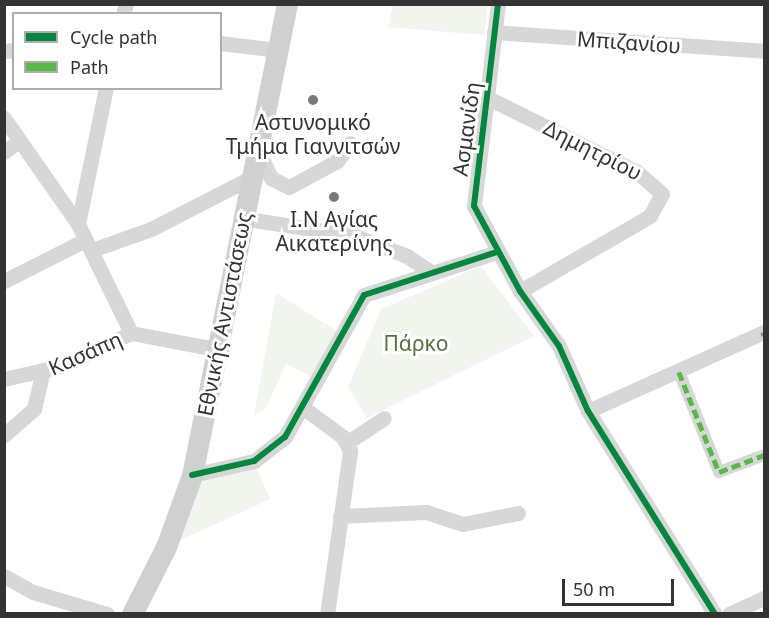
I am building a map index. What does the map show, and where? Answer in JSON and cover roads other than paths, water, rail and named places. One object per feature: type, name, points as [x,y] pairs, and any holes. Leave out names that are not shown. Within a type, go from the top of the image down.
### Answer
[{"type":"main road","name":"Εθνικής Αντιστάσεως","points":[[132,614],[166,547],[192,475],[221,350],[242,218],[288,4]]},
{"type":"street","name":"Ασμανίδη","points":[[498,4],[488,98],[473,196],[497,252],[520,291],[550,330],[588,411],[715,614]]},
{"type":"street","name":"Μπιζανίου","points":[[495,32],[765,51]]},
{"type":"street","points":[[222,43],[278,50]]},
{"type":"street","points":[[78,224],[106,90]]},
{"type":"street","name":"Δημητρίου","points":[[488,98],[637,172],[662,194],[650,216],[520,291]]},
{"type":"street","points":[[4,118],[18,142],[78,224],[131,333],[221,350]]},
{"type":"street","points":[[4,152],[18,142]]},
{"type":"street","points":[[258,150],[271,178],[289,187],[337,161],[350,143]]},
{"type":"street","points":[[4,281],[89,245],[151,229],[252,177]]},
{"type":"street","points":[[242,218],[355,236],[407,256],[432,273]]},
{"type":"street","points":[[192,475],[254,461],[285,437],[305,409],[364,295],[497,252]]},
{"type":"street","name":"Κασάπη","points":[[4,379],[42,373],[131,333]]},
{"type":"street","points":[[588,411],[764,333]]},
{"type":"street","points":[[679,372],[719,472],[765,455]]},
{"type":"street","points":[[4,435],[34,409],[42,373]]},
{"type":"street","points":[[305,409],[348,442]]},
{"type":"street","points":[[348,442],[384,418]]},
{"type":"street","points":[[327,614],[348,442]]},
{"type":"street","points":[[340,516],[426,512],[463,524],[518,513]]},
{"type":"street","points":[[4,576],[33,592],[107,614]]},
{"type":"street","points":[[729,614],[765,598]]},
{"type":"place","name":"Αστυνομικό Τμήμα Γιαννιτσών","points":[[313,100]]},
{"type":"place","name":"Ι.Ν Αγίας Αικατερίνης","points":[[334,197]]},
{"type":"park label","name":"Πάρκο","points":[[416,343]]}]
